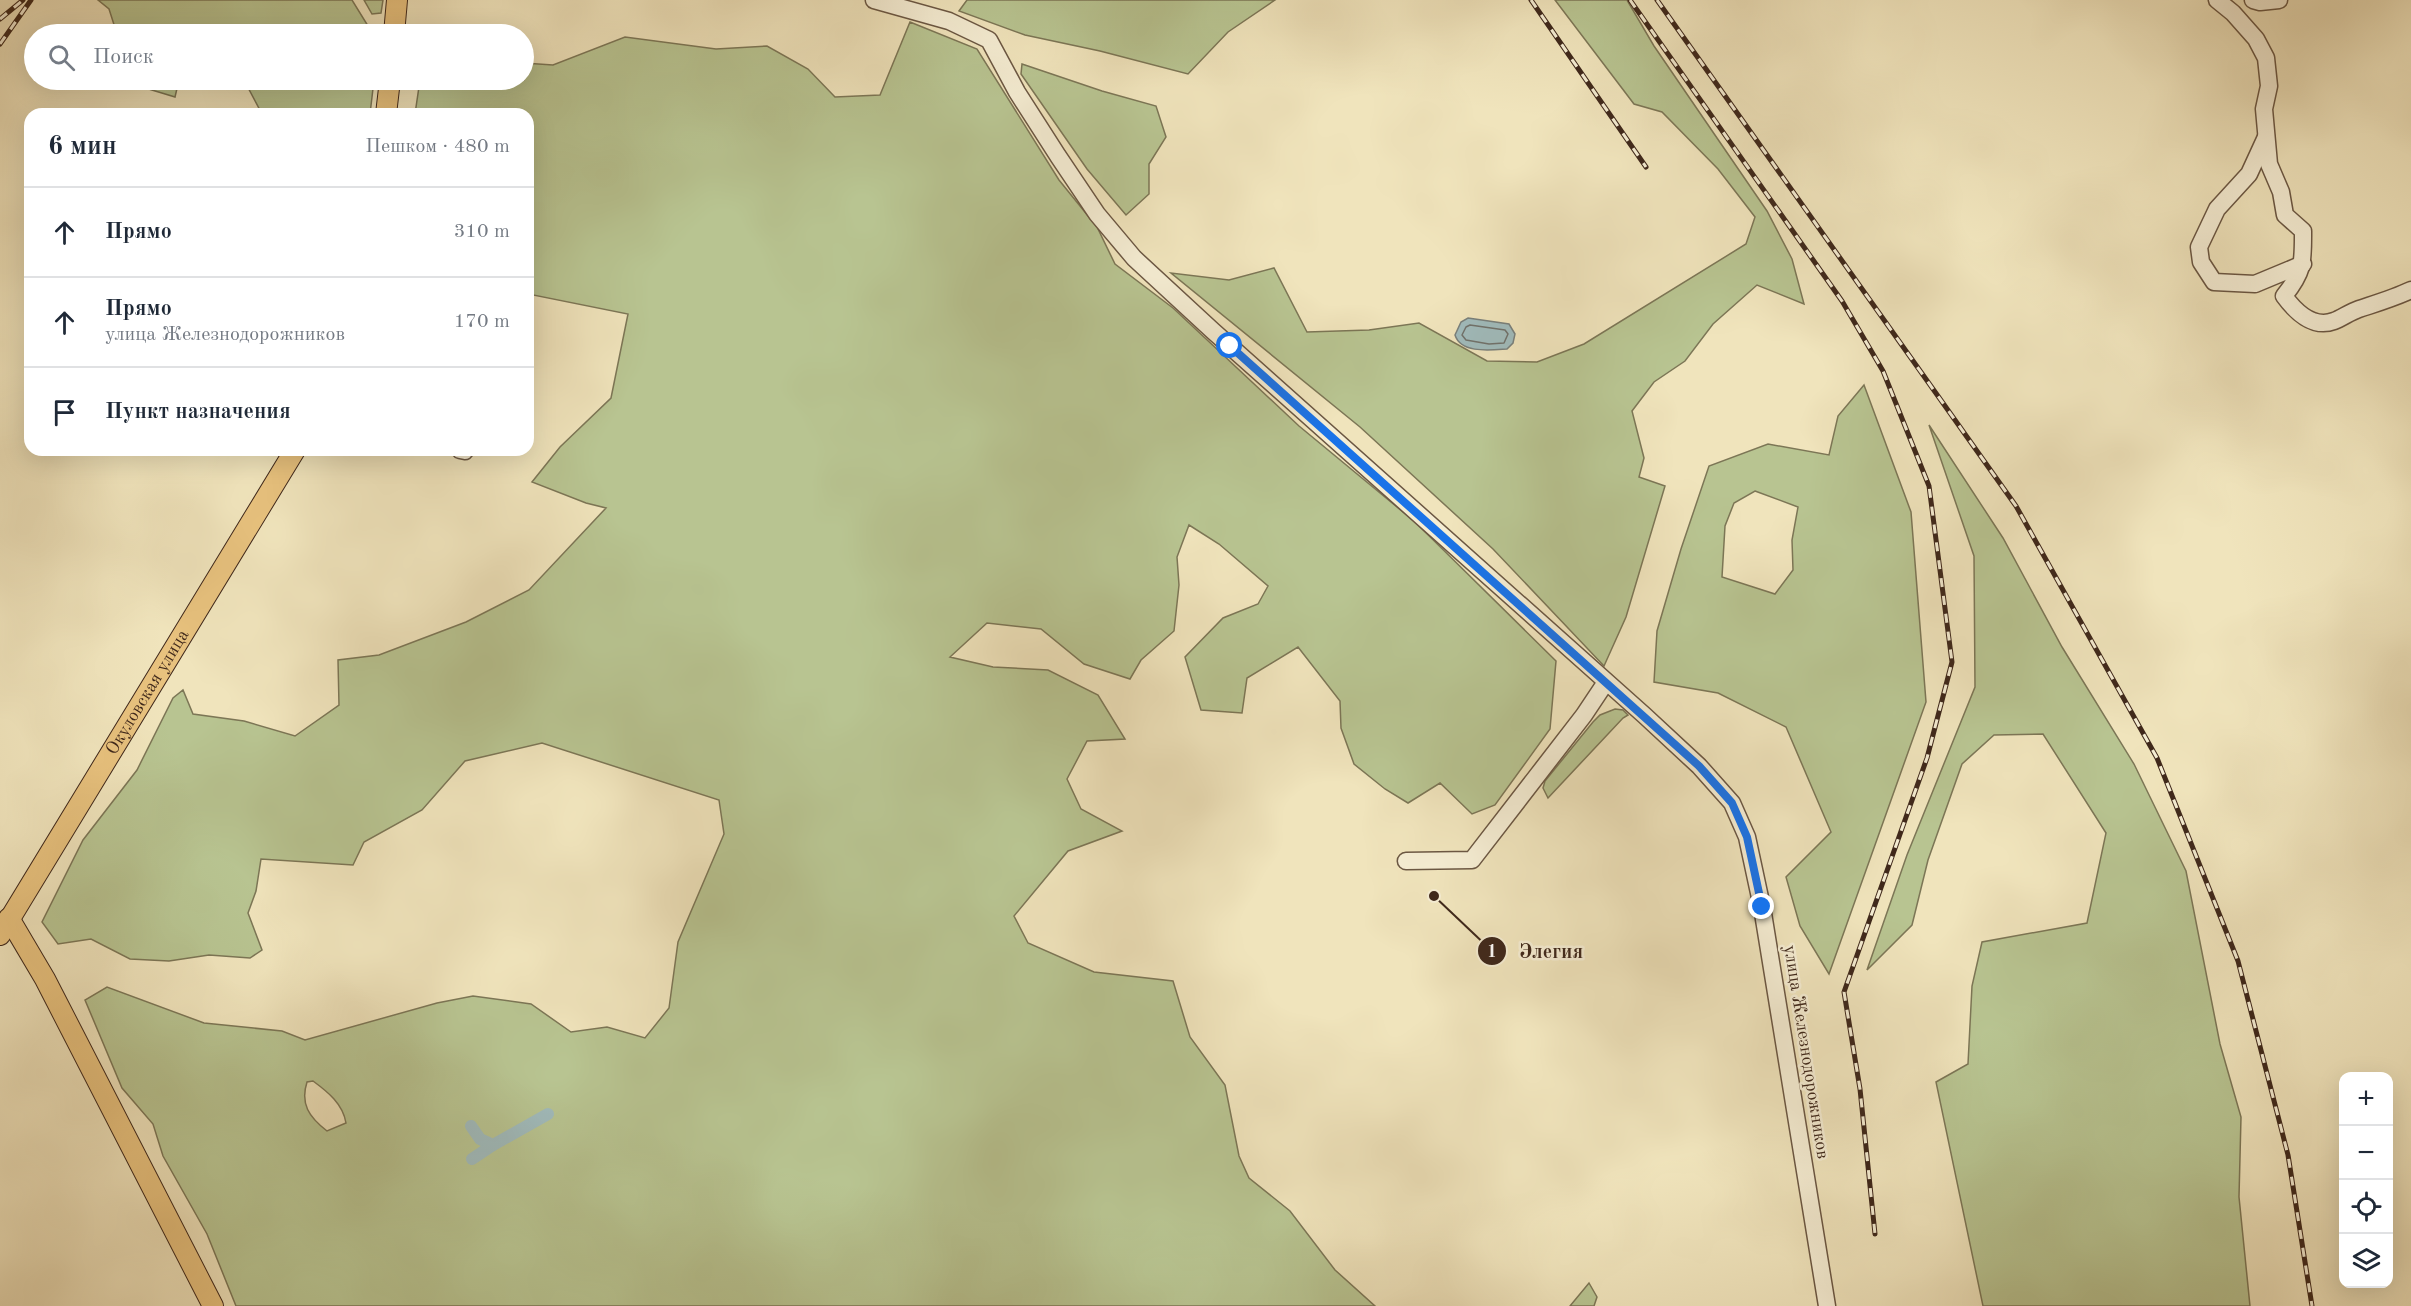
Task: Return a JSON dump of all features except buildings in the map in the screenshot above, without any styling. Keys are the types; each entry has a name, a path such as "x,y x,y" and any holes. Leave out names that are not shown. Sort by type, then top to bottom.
{"main road":[{"path":"395,24 397,0"},
{"path":"387,108 389,90"},
{"name":"Окуловская улица","path":"5,927 291,456"},
{"path":"5,927 45,979 213,1306"}],"street":[{"name":"улица Железнодорожников","path":"874,0 949,21 989,40 1017,92 1058,156 1097,214 1134,258 1606,681 1699,766 1732,803 1747,837 1762,907 1827,1306"},
{"path":"2217,0 2233,13 2256,39 2266,58 2269,86 2264,109 2269,164 2281,192 2285,215 2303,231 2303,264 2295,282 2284,296"},
{"path":"2253,0 2260,2 2279,0"},
{"path":"2268,134 2249,174 2217,209 2199,247 2201,262 2214,282 2255,284 2284,296 2296,312 2313,321 2331,322 2356,309 2386,301 2411,290"},
{"path":"2255,284 2303,264"},
{"path":"1406,861 1472,860 1584,715 1606,681"}],"green space":[{"path":"98,0 352,0 367,24 114,24 109,9"},
{"path":"364,0 383,0 381,13 372,14"},
{"path":"967,0 1275,0 1228,32 1188,74 1100,51 1025,35 959,11"},
{"path":"1555,0 1627,0 1654,46 1767,211 1792,259 1804,304 1757,285 1713,324 1685,361 1654,382 1632,411 1644,458 1639,477 1665,486 1626,617 1604,666 1493,549 1360,427 1171,273 1229,280 1274,268 1307,332 1369,330 1419,323 1487,361 1537,362 1584,344 1746,244 1755,217 1718,169 1662,112 1634,104"},
{"path":"910,22 977,49 1059,180 1097,227 1115,264 1173,308 1299,426 1414,521 1556,661 1550,729 1495,805 1472,814 1440,783 1408,803 1385,789 1354,764 1341,728 1340,701 1298,647 1247,678 1242,713 1201,710 1185,657 1223,618 1258,604 1268,586 1219,544 1189,525 1177,557 1179,585 1174,631 1141,660 1130,679 1084,664 1041,629 987,623 950,657 993,667 1048,670 1098,695 1125,739 1087,741 1067,779 1081,809 1122,831 1068,851 1014,916 1028,943 1094,972 1173,981 1190,1037 1225,1085 1239,1156 1249,1178 1290,1211 1335,1270 1375,1306 236,1306 207,1234 163,1156 153,1124 122,1088 85,1000 107,987 204,1023 282,1031 305,1040 437,1003 473,996 531,1004 571,1032 607,1027 645,1038 669,1008 678,942 724,834 719,800 542,743 465,761 422,810 364,842 353,865 261,859 256,891 248,913 262,950 250,958 209,955 169,961 130,959 91,939 58,944 42,922 83,840 137,770 173,698 183,690 193,714 244,721 295,736 339,705 338,660 379,655 466,622 529,590 606,508 586,503 532,482 560,447 611,398 628,314 534,295 534,108 416,108 419,90 534,90 534,64 553,65 625,37 716,49 767,46 808,69 835,97 880,95","holes":["313,1081 329,1094 342,1110 346,1123 327,1131 315,1121 308,1110 305,1097 307,1082"]},
{"path":"1022,64 1102,91 1156,106 1166,137 1149,164 1149,194 1126,215 1087,169 1021,74"},
{"path":"152,90 177,90 175,97"},
{"path":"249,90 373,90 371,108 259,108"},
{"path":"1864,385 1911,512 1926,702 1829,974 1800,926 1786,877 1831,832 1786,727 1718,693 1654,682 1657,631 1709,466 1768,444 1829,455 1838,416","holes":["1755,491 1798,507 1792,540 1793,570 1775,594 1722,577 1725,526 1734,503"]},
{"path":"1929,425 2003,538 2062,647 2134,764 2186,871 2220,1044 2241,1117 2239,1197 2250,1306 1983,1306 1936,1082 1968,1064 1972,986 1982,942 2087,923 2106,833 2043,734 1994,735 1962,764 1928,860 1912,925 1867,970 1907,855 1975,687 1974,556"},
{"path":"1615,709 1623,710 1628,715 1548,798 1543,788 1545,781 1593,722 1600,715"},
{"path":"1589,1283 1597,1297 1594,1306 1570,1306"}],"water":[{"path":"1468,318 1509,324 1515,334 1513,343 1507,349 1493,350 1470,348 1463,345 1455,335 1461,322"}],"waterway":[{"path":"471,1126 480,1139 493,1145 548,1114"},
{"path":"472,1159 493,1145"}],"railway":[{"path":"0,19 23,0"},
{"path":"0,44 31,0"},
{"path":"1531,0 1646,167"},
{"path":"1630,0 1842,301 1883,371 1929,486 1952,662 1927,758 1844,992 1860,1089 1875,1234"},
{"path":"1657,0 2016,506 2157,758 2238,961 2288,1155 2312,1306"}],"place":[{"name":"Элегия","path":"1434,896"}],"route":[{"path":"1230,346 1699,766 1732,803 1747,837 1762,907"}]}
